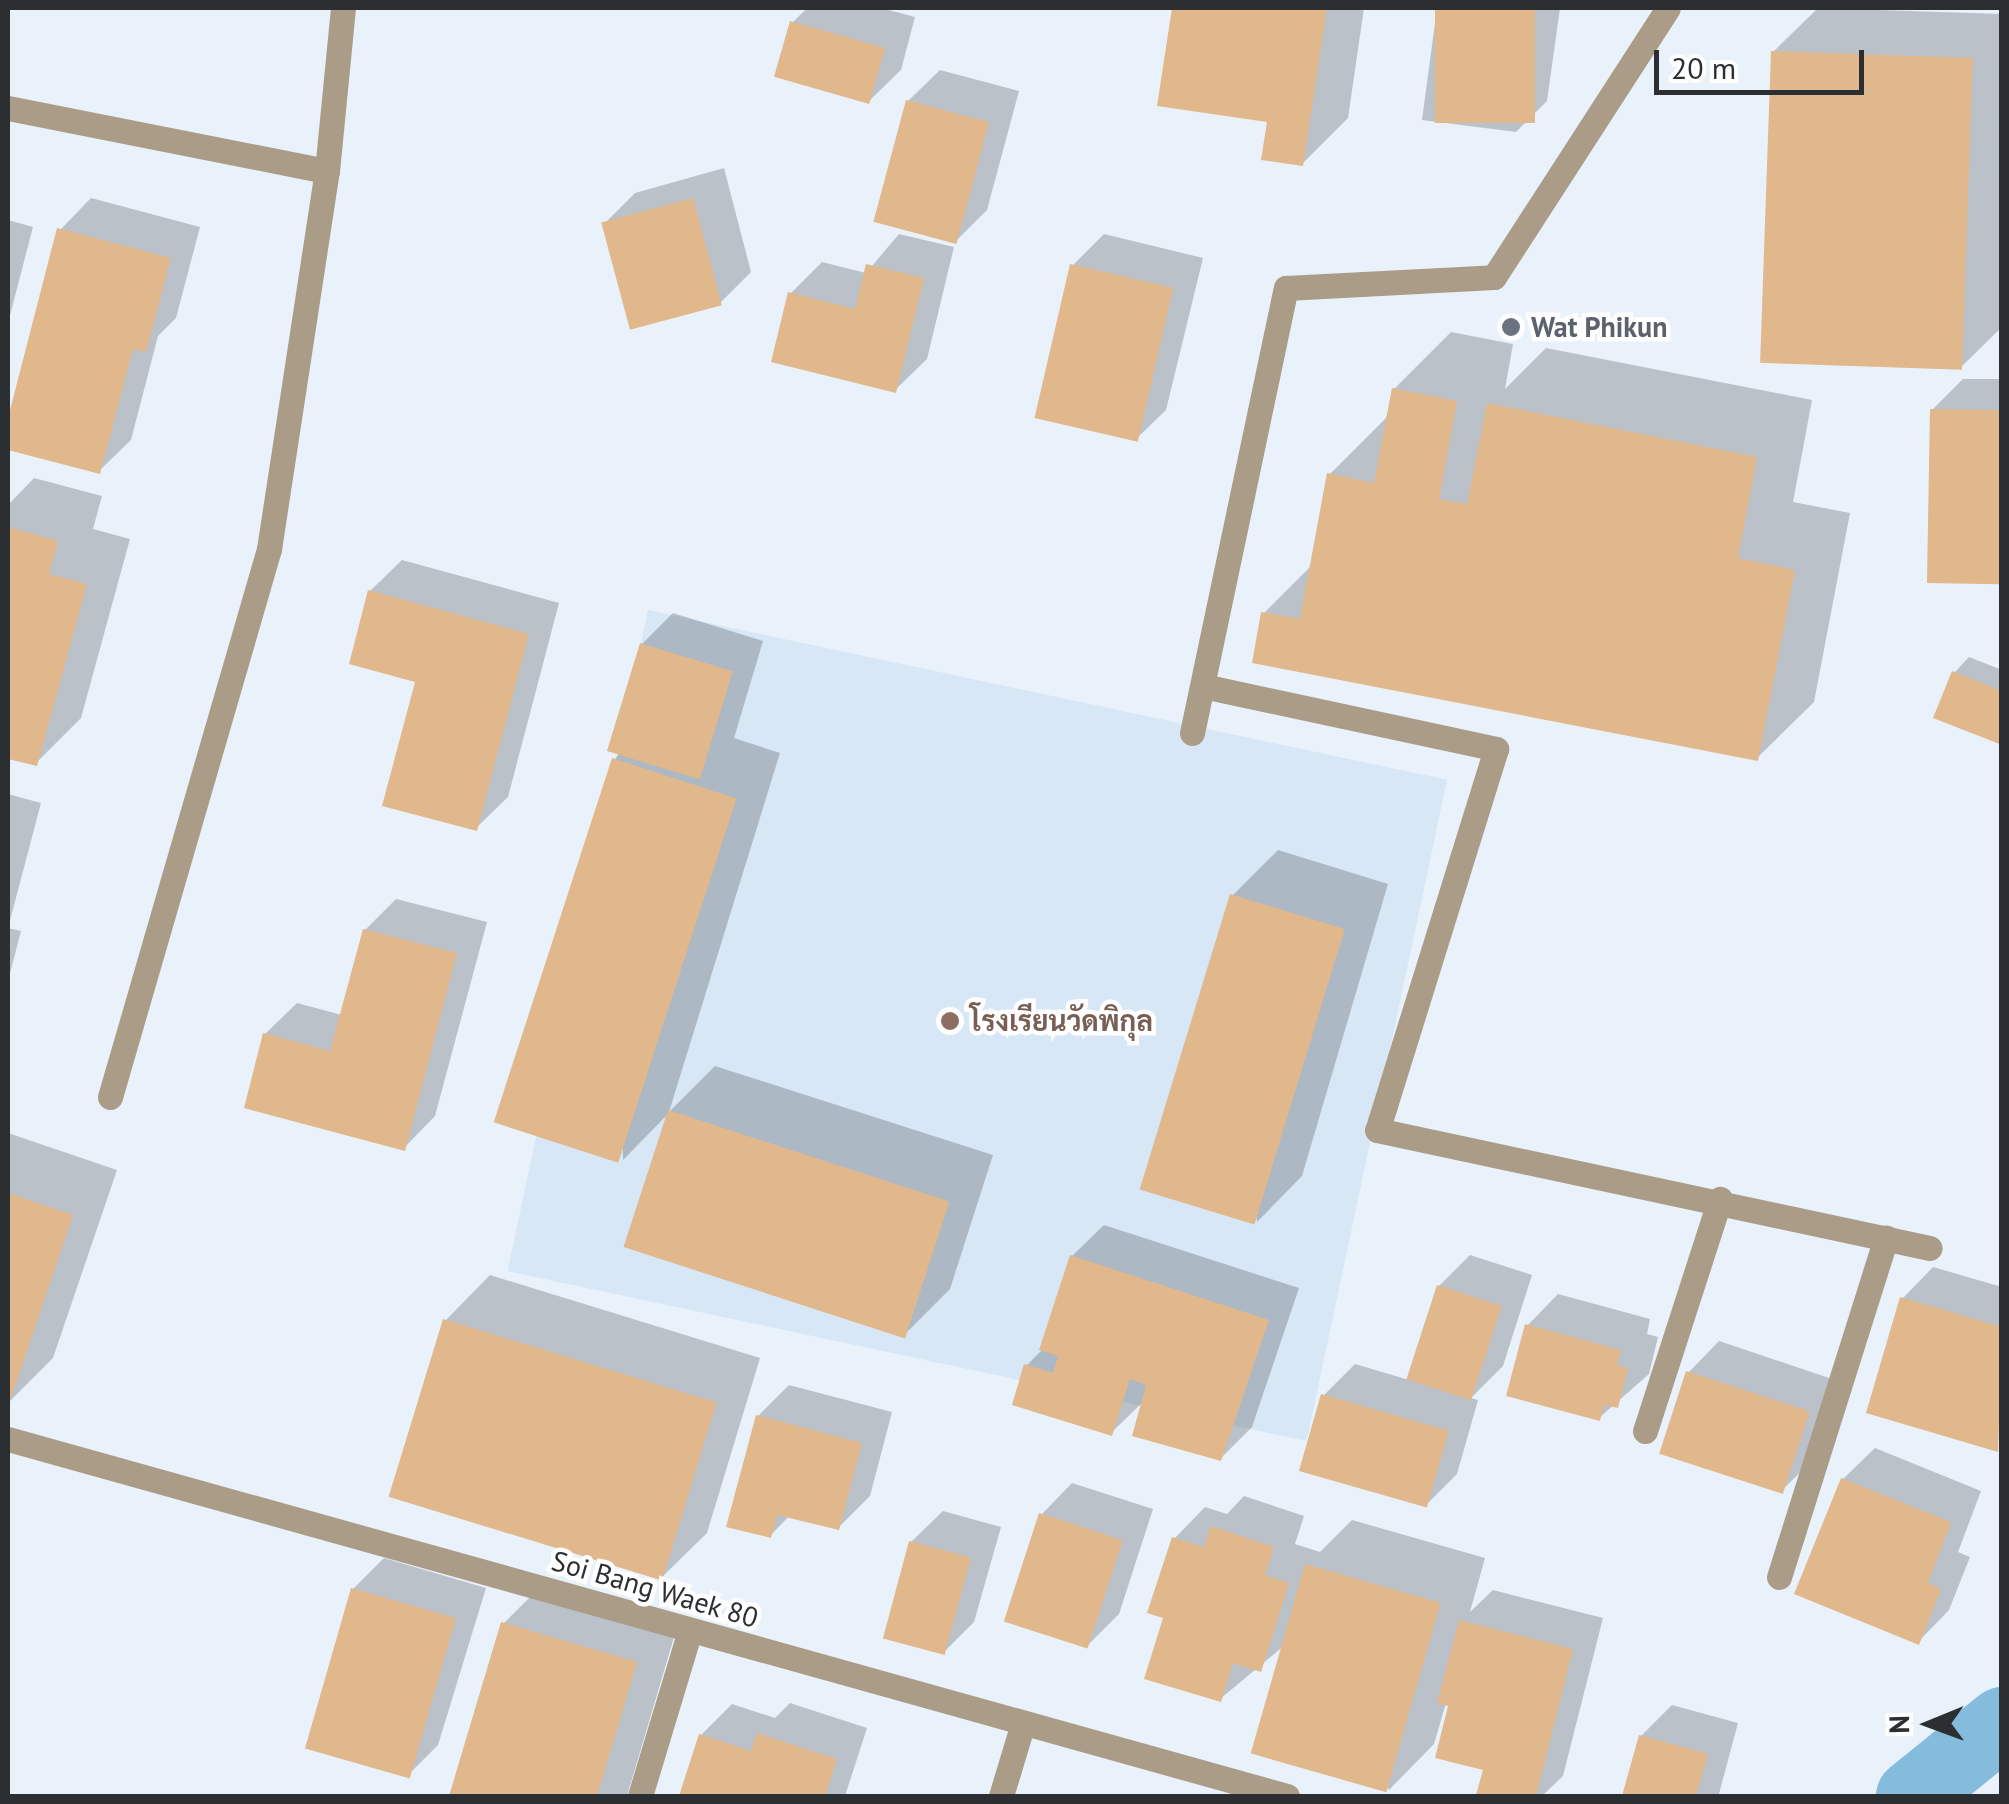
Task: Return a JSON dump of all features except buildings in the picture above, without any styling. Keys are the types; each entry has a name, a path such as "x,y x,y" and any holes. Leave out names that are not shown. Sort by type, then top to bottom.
{"street":[{"path":"110,1097 269,548 327,172 343,8"},
{"path":"1192,734 1286,288 1494,277 1668,8"},
{"path":"8,108 327,172"},
{"path":"1203,686 1496,749 1377,1130 1720,1199 1930,1248"},
{"path":"1645,1431 1720,1199"},
{"path":"1779,1576 1886,1237"},
{"name":"Soi Bang Waek 80","path":"8,1439 1287,1796"},
{"path":"640,1796 690,1630"},
{"path":"1001,1796 1022,1723"}],"shaded area":[{"name":"โรงเรียนวัดพิกุล","path":"648,610 1447,780 1307,1441 507,1271"}],"waterway":[{"path":"1912,1796 2002,1723"}],"place":[{"name":"Wat Phikun","path":"1511,327"},
{"name":"โรงเรียนวัดพิกุล","path":"950,1021"}]}
